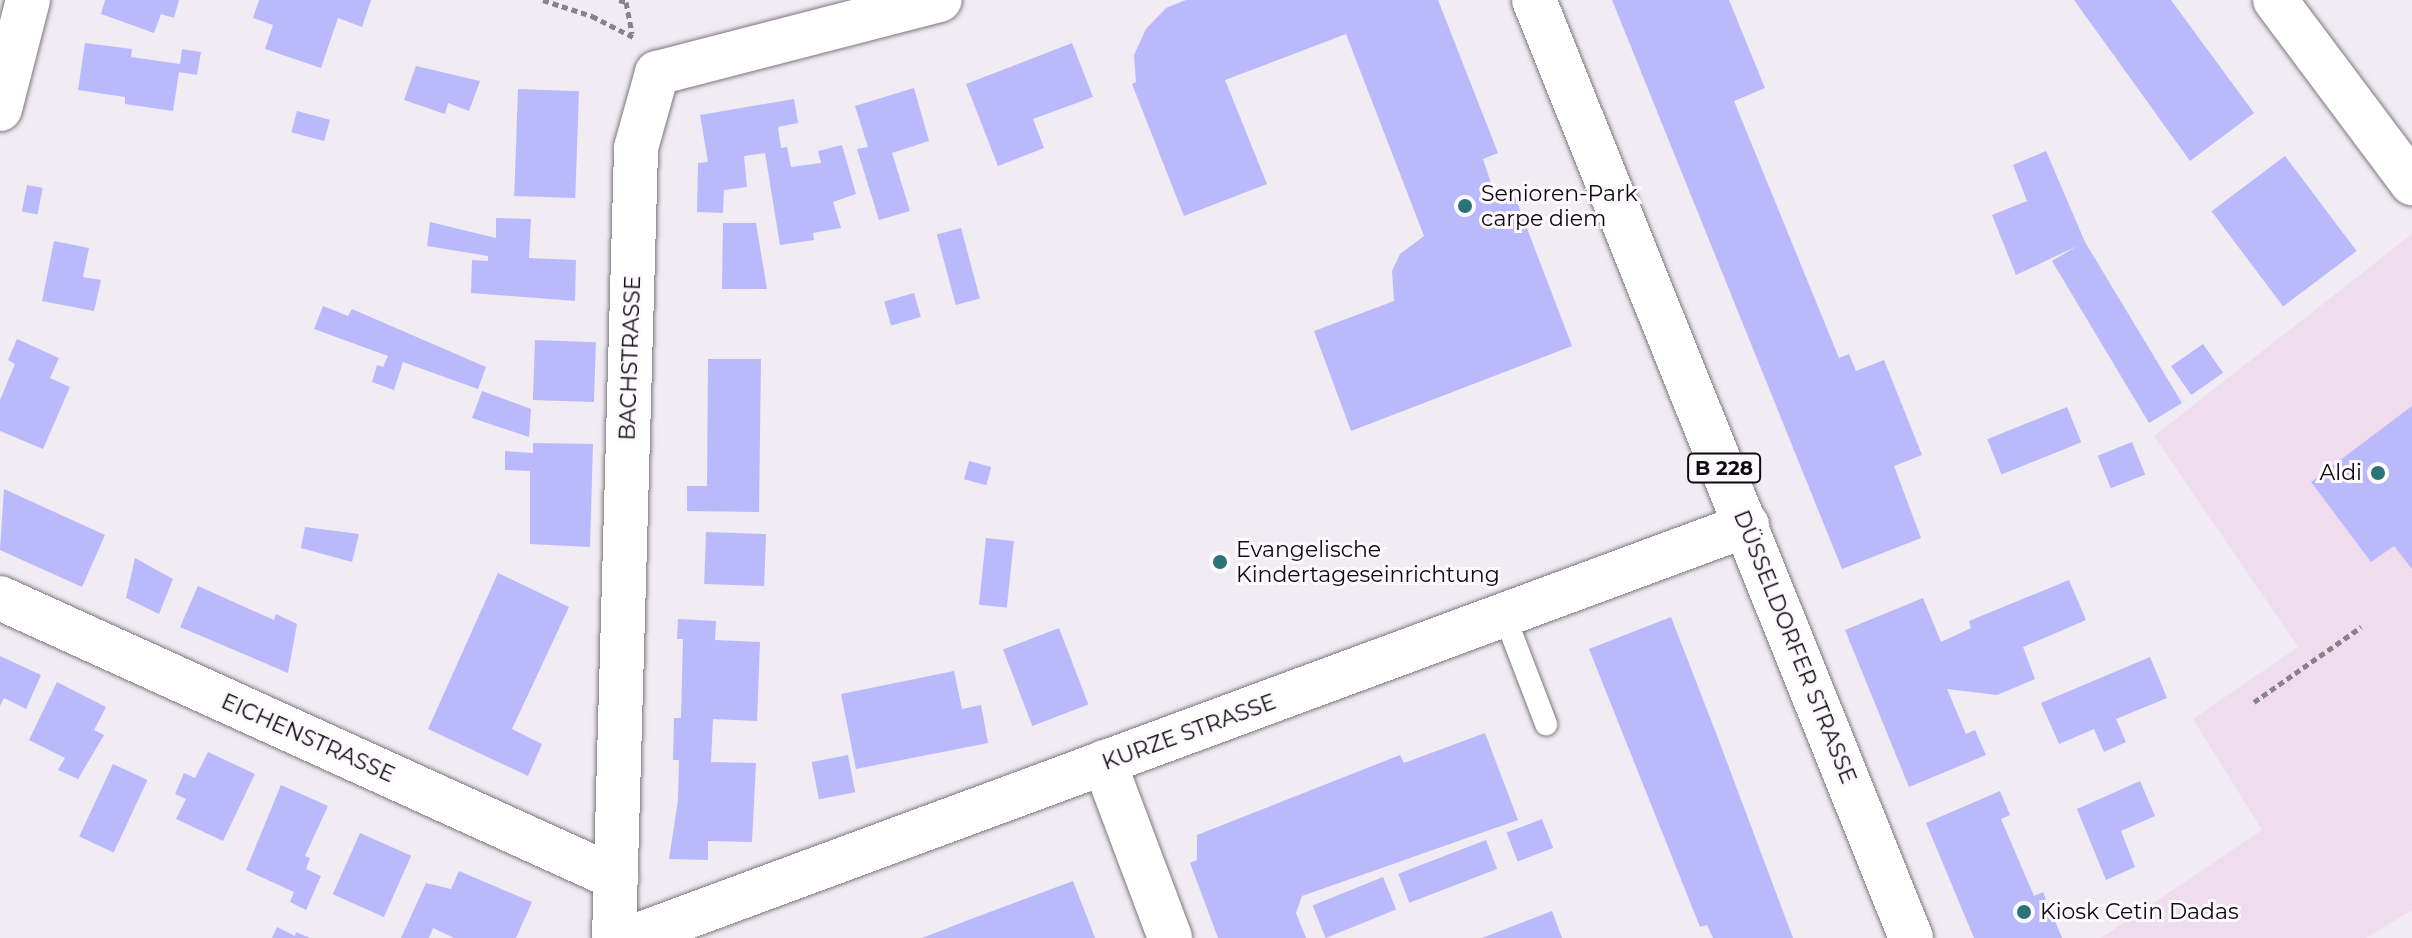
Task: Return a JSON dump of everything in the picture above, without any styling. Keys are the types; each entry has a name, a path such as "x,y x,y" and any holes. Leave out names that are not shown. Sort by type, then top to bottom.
{"street":[{"path":"0,109 28,0"},
{"path":"657,73 940,0"},
{"name":"DÜSSELDORFER STRASSE","path":"1534,0 1911,938"},
{"path":"2275,0 2412,183"},
{"name":"BACHSTRASSE","path":"614,938 636,148 657,73"},
{"name":"KURZE STRASSE","path":"630,938 1747,525"},
{"name":"EICHENSTRASSE","path":"0,598 616,878"},
{"path":"1104,762 1170,938"}],"lane":[{"path":"1505,617 1546,724"}],"path":[{"path":"543,0 632,33"},
{"path":"619,0 626,2 632,33 657,73"},
{"path":"2254,702 2361,627"}],"shaded area":[{"path":"2412,234 2412,910 2366,938 2101,938 2262,830 2193,719 2298,647 2154,436"}],"building":[{"path":"105,0 179,0 174,18 161,14 154,33 101,14"},
{"path":"259,0 371,0 362,27 338,18 321,68 265,49 273,25 253,18"},
{"name":"Senioren-Park carpe diem","path":"1186,0 1438,0 1498,153 1483,159 1495,195 1512,189 1572,346 1351,431 1314,331 1394,301 1392,271 1400,254 1424,236 1346,34 1225,80 1267,184 1184,216 1132,84 1136,82 1134,55 1146,29 1166,8"},
{"path":"1612,0 1729,0 1765,88 1734,101 1839,358 1849,354 1856,371 1884,360 1922,455 1894,466 1921,538 1842,569"},
{"path":"2074,0 2171,0 2254,113 2190,161"},
{"path":"85,43 132,49 131,57 180,64 182,49 201,52 197,75 179,72 173,111 125,104 125,97 78,90"},
{"path":"1072,43 1093,97 1033,119 1044,148 998,166 966,84"},
{"path":"416,66 480,81 469,111 448,103 445,114 404,100"},
{"path":"914,88 929,141 892,153 910,211 879,220 857,149 868,147 855,106"},
{"path":"518,89 579,91 575,198 514,196"},
{"path":"794,99 798,123 778,127 781,148 787,147 791,167 821,163 818,151 842,145 856,194 833,202 841,228 813,233 814,240 780,245 765,153 744,156 747,187 724,190 723,213 697,212 698,163 708,162 700,115"},
{"path":"297,111 330,120 324,141 291,132"},
{"path":"2046,151 2085,242 2182,403 2149,423 2052,261 2077,246 2016,275 1992,215 2027,201 2013,165"},
{"path":"2285,156 2357,251 2283,306 2212,211"},
{"path":"27,185 43,188 38,215 22,212"},
{"path":"496,218 531,219 529,258 576,260 575,301 471,293 472,260 488,261 488,256 427,246 430,222 496,238"},
{"path":"723,223 756,223 767,289 722,289"},
{"path":"961,228 980,299 956,305 937,234"},
{"path":"54,241 89,248 83,277 101,280 94,311 42,301"},
{"path":"914,293 921,317 891,326 884,302"},
{"path":"323,306 348,316 352,309 486,367 478,389 403,362 394,390 372,382 377,365 383,367 388,356 314,329"},
{"path":"17,339 59,358 50,378 70,387 43,449 0,431 0,400 15,364 8,360"},
{"path":"535,340 596,342 594,402 533,400"},
{"path":"2203,344 2223,373 2191,395 2171,366"},
{"path":"708,359 761,359 759,512 687,511 687,486 707,486"},
{"path":"482,391 531,409 529,437 472,418"},
{"path":"2412,406 2412,569 2394,546 2371,562 2311,482"},
{"path":"2067,407 2081,442 2001,474 1987,439"},
{"path":"2132,442 2145,474 2111,488 2098,456"},
{"path":"533,443 593,444 590,547 530,544 530,471 505,470 505,451 533,453"},
{"path":"969,461 991,467 986,485 964,479"},
{"path":"4,489 105,535 82,587 0,550"},
{"path":"305,527 359,534 352,562 301,548"},
{"path":"706,532 766,534 764,586 704,584"},
{"path":"986,538 1014,541 1007,608 979,605"},
{"path":"135,558 173,579 159,614 126,598"},
{"path":"498,573 569,607 512,729 542,744 528,776 428,729"},
{"path":"2069,580 2086,620 2023,647 2035,679 1997,695 1947,689 1966,734 1975,730 1986,755 1909,787 1845,630 1923,598 1941,642 1971,628 1969,621"},
{"path":"198,586 274,620 276,614 297,624 288,673 180,627"},
{"path":"1671,617 1793,938 1713,938 1707,925 1700,927 1589,649"},
{"path":"678,619 716,621 715,640 760,642 757,721 713,719 711,762 756,763 752,842 708,841 708,860 669,859 678,800 679,760 673,760 674,718 681,718 683,639 677,639"},
{"path":"1059,628 1088,705 1032,726 1003,650"},
{"path":"0,656 41,675 26,709 4,698 0,706"},
{"path":"2150,657 2167,698 2116,719 2126,742 2104,752 2094,729 2059,744 2041,703"},
{"path":"954,671 962,709 981,705 988,743 856,769 841,694"},
{"path":"57,682 106,707 94,730 104,735 78,779 58,770 65,758 29,740"},
{"path":"1485,733 1518,820 1302,896 1296,913 1306,938 1218,938 1190,863 1197,860 1197,835 1400,755 1404,763"},
{"path":"208,752 255,774 223,841 176,819 186,799 175,794 184,773 195,778"},
{"path":"848,755 855,792 819,799 812,762"},
{"path":"113,764 147,780 114,853 79,837"},
{"path":"2140,781 2155,816 2121,831 2135,867 2106,880 2077,809"},
{"path":"281,785 328,806 305,856 310,858 306,869 321,876 306,910 290,902 294,892 246,870"},
{"path":"2000,791 2010,815 2001,819 2034,896 2043,892 2062,938 1974,938 1926,823"},
{"path":"1542,819 1553,848 1518,862 1507,833"},
{"path":"360,833 411,856 384,917 333,894"},
{"path":"1486,840 1497,869 1409,903 1398,874"},
{"path":"459,871 532,902 516,938 454,938 433,928 429,938 401,938 426,883 451,889"},
{"path":"1383,877 1396,909 1326,938 1313,905"},
{"path":"1073,881 1095,938 922,938 971,919"},
{"path":"1552,911 1562,938 1482,938"},
{"path":"277,927 295,936 296,932 310,938 272,938"}],"place":[{"name":"Senioren-Park carpe diem","path":"1465,206"},
{"name":"Aldi","path":"2378,473"},
{"name":"Evangelische Kindertageseinrichtung","path":"1220,562"},
{"name":"Kiosk Cetin Dadas","path":"2024,912"}]}
